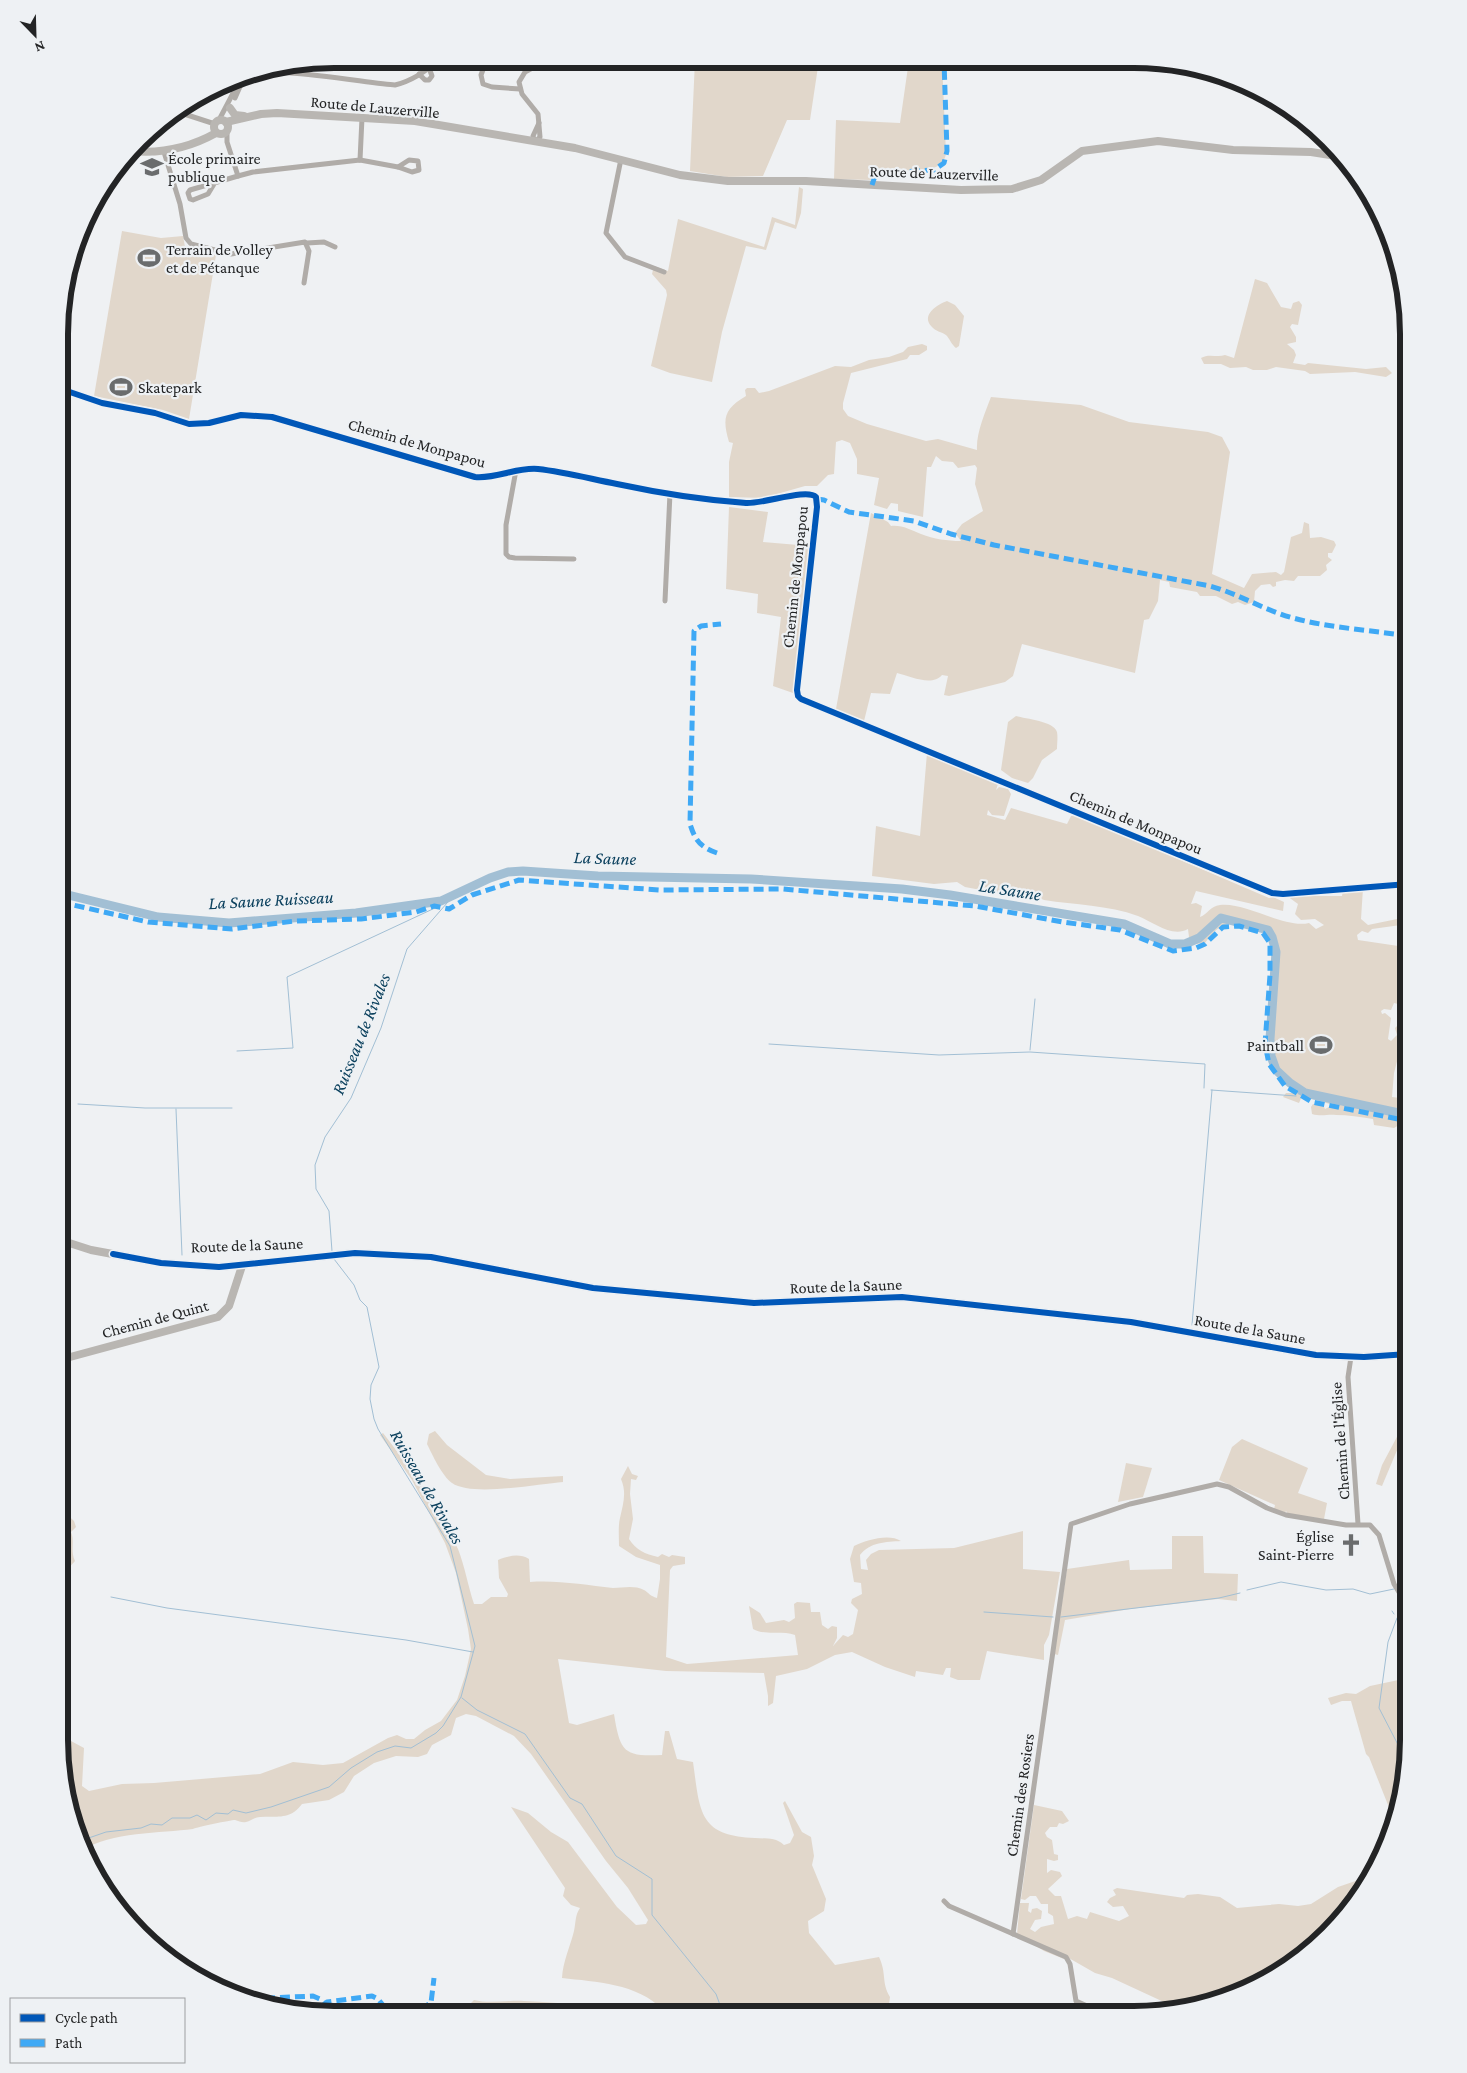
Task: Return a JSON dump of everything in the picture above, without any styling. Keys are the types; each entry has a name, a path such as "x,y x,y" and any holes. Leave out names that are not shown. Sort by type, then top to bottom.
{"street":[{"path":"284,73 395,85 428,68 432,76 429,80 425,80 419,74"},
{"path":"484,68 481,75 483,84 492,87 520,88"},
{"path":"533,68 523,74 520,79 520,88 525,98 537,111 539,122 536,139"},
{"path":"222,127 241,85"},
{"path":"238,86 222,127 238,176"},
{"path":"230,108 237,116 253,116"},
{"name":"Route de Lauzerville","path":"140,152 164,152 186,146 222,127 253,116 277,113 414,121 536,139 680,175 718,181 806,181 979,191 1020,188 1041,180 1082,151 1146,141 1176,141 1238,150 1329,154"},
{"path":"184,114 222,127"},
{"path":"360,160 362,118"},
{"path":"164,152 180,204 186,238 191,244 230,254 298,242 324,242 335,247"},
{"path":"621,159 606,233 625,257 664,272"},
{"path":"214,184 206,195 193,200 189,196 190,190 253,172 360,160 398,167"},
{"path":"304,283 309,253 307,243"},
{"name":"Chemin de Monpapou","path":"68,391 102,403 155,413 189,424 209,423 241,415 272,417 474,477 489,478 516,470 536,469 670,493 751,503 770,502 801,493 811,493 816,497 817,507 797,690 798,696 801,699 1272,893 1283,894 1400,885"},
{"path":"516,470 506,525 506,554 509,557 515,558 574,559"},
{"path":"665,601 670,493"},
{"name":"Route de la Saune","path":"68,1242 113,1254 182,1265 238,1265 355,1254 406,1254 463,1263 578,1286 754,1303 877,1296 922,1298 1130,1322 1285,1351 1351,1357 1400,1354"},
{"name":"Chemin de Quint","path":"68,1358 213,1319 222,1314 229,1306 237,1281 238,1265"},
{"name":"Chemin de l'Église","path":"1351,1357 1348,1377 1358,1524"},
{"name":"Chemin des Rosiers","path":"1013,1934 1072,1524 1130,1504 1217,1484 1228,1487 1267,1508 1286,1515 1346,1525 1358,1524"},
{"path":"1358,1524 1370,1525 1377,1531 1394,1584 1400,1594"},
{"path":"944,1901 949,1906 1066,1958 1070,1964 1076,2001 1087,2006"}],"shaded area":[{"path":"695,68 818,68 810,120 787,120 763,176 727,177 690,171"},
{"path":"908,68 942,68 946,154 941,163 933,168 923,170 888,171 878,174 871,180 834,179 836,120 900,123"},
{"path":"799,187 803,189 801,213 796,229 775,222 766,250 746,246 722,332 712,382 670,373 651,366 667,295 666,290 652,274 654,266 668,271 678,219 764,247 772,217 795,225"},
{"path":"122,231 161,238 183,236 185,247 216,255 189,419 163,410 94,396"},
{"path":"1255,279 1267,283 1281,307 1291,309 1293,303 1299,301 1302,305 1298,325 1292,324 1290,327 1296,337 1296,342 1287,344 1294,350 1296,355 1293,363 1366,369 1386,367 1392,373 1386,377 1355,372 1310,374 1305,371 1276,367 1267,370 1253,370 1246,367 1230,368 1221,364 1204,364 1201,358 1207,356 1225,355 1234,358"},
{"path":"947,301 955,305 964,316 959,346 956,348 946,335 933,328 928,318 932,311"},
{"path":"922,344 927,346 927,350 919,355 910,355 907,359 851,373 843,403 843,409 848,416 867,424 926,441 938,439 977,450 979,430 991,397 1081,405 1129,422 1208,432 1222,437 1230,452 1212,574 1244,588 1252,574 1276,572 1281,575 1284,572 1291,537 1302,533 1304,522 1309,524 1310,538 1321,537 1334,541 1336,545 1332,553 1328,553 1328,557 1332,560 1326,565 1327,570 1320,576 1298,576 1294,581 1276,582 1276,586 1273,587 1270,584 1261,585 1255,591 1254,602 1245,605 1238,602 1232,604 1216,596 1200,596 1197,592 1170,587 1169,582 1160,580 1158,601 1149,619 1144,620 1135,673 1022,644 1013,676 1005,682 949,696 944,695 948,676 942,675 933,680 927,680 897,673 890,694 871,693 864,721 836,709 871,513 888,522 891,526 903,527 926,536 961,541 955,533 962,524 983,511 975,484 977,468 975,465 958,468 953,462 942,461 936,456 931,467 927,467 923,517 898,511 898,504 891,503 887,509 874,505 879,478 857,474 857,459 850,443 842,440 836,442 834,474 828,475 817,486 805,486 763,498 729,497 729,462 733,443 729,442 727,434 727,415 733,405 746,396 745,390 747,388 755,388 759,393 769,391 835,366 851,367 869,360 889,357 903,352 908,347"},
{"path":"729,507 768,512 763,542 810,546 793,693 773,686 781,617 757,613 758,594 726,589"},
{"path":"1016,716 1051,725 1057,732 1057,749 1042,760 1033,778 1028,783 1012,778 1001,770 1008,722"},
{"path":"927,753 998,784 996,790 999,787 1008,789 1011,794 1004,816 992,815 988,810 987,815 1005,820 1011,808 1067,824 1071,816 1076,815 1269,898 1273,897 1284,902 1283,911 1196,891 1191,904 1196,903 1202,906 1200,917 1211,908 1220,905 1230,905 1289,922 1309,923 1316,929 1324,925 1315,919 1301,920 1295,914 1298,904 1287,896 1342,896 1343,890 1363,888 1361,919 1368,925 1400,918 1400,925 1372,929 1368,933 1362,931 1357,935 1358,940 1400,946 1400,1012 1397,1011 1398,1004 1394,1003 1391,1010 1384,1009 1381,1011 1382,1014 1385,1013 1391,1018 1388,1039 1391,1041 1397,1035 1395,1028 1400,1023 1400,1050 1394,1073 1392,1097 1400,1098 1400,1125 1394,1128 1374,1125 1373,1119 1345,1115 1316,1115 1312,1114 1311,1107 1313,1104 1323,1105 1325,1109 1333,1105 1302,1096 1299,1103 1283,1097 1286,1093 1296,1093 1279,1075 1268,1052 1273,949 1269,935 1261,930 1227,924 1218,928 1205,943 1196,944 1189,937 1188,929 1176,932 1127,912 1044,900 1037,897 1018,897 965,887 957,882 934,884 872,876 876,826 920,836"},
{"path":"435,1431 447,1445 486,1475 510,1479 563,1476 563,1482 489,1489 461,1487 448,1480 427,1444 429,1434"},
{"path":"383,1433 404,1460 442,1518 458,1549 474,1604 482,1604 491,1597 507,1597 508,1594 499,1578 498,1560 514,1556 529,1559 530,1582 561,1582 613,1588 636,1588 644,1590 657,1598 660,1565 636,1557 619,1546 619,1524 624,1494 621,1479 628,1466 632,1474 638,1476 636,1480 631,1479 630,1494 633,1519 629,1539 641,1551 658,1557 662,1554 669,1557 672,1555 685,1557 685,1564 673,1566 670,1570 666,1657 687,1664 798,1655 795,1635 763,1632 753,1629 749,1606 760,1613 766,1623 784,1620 789,1622 795,1618 794,1604 797,1602 810,1603 811,1612 820,1612 822,1625 828,1629 832,1626 837,1627 837,1638 833,1646 843,1635 848,1637 853,1634 858,1610 851,1603 852,1599 862,1594 861,1583 854,1582 850,1559 854,1546 871,1540 884,1537 901,1541 869,1547 860,1555 861,1569 868,1570 866,1560 871,1554 879,1550 954,1548 1023,1531 1023,1569 1060,1572 1049,1635 1044,1645 1044,1660 987,1651 980,1680 958,1680 950,1677 951,1668 946,1668 943,1675 916,1671 915,1677 885,1667 852,1652 835,1655 807,1669 776,1676 773,1703 768,1706 764,1673 666,1671 558,1659 569,1723 577,1725 614,1714 622,1744 626,1750 639,1755 662,1755 665,1731 669,1731 677,1759 693,1762 701,1807 705,1818 712,1826 722,1832 736,1836 770,1839 784,1845 790,1843 794,1835 783,1803 785,1801 802,1832 811,1837 814,1856 812,1865 826,1899 824,1911 808,1921 809,1933 835,1965 879,1957 887,1992 890,1997 889,2006 659,2006 641,1994 616,1985 562,1978 576,1916 580,1908 571,1905 563,1896 565,1888 511,1807 528,1813 551,1832 568,1842 617,1907 636,1925 646,1924 648,1920 628,1888 606,1861 531,1754 514,1736 476,1716 466,1714 456,1718 451,1735 432,1745 427,1754 418,1757 396,1756 374,1763 354,1776 344,1792 329,1800 302,1804 293,1813 288,1815 258,1817 245,1822 232,1820 193,1829 121,1836 90,1847 82,1825 73,1791 68,1757 68,1742 71,1741 84,1748 82,1786 89,1791 122,1784 260,1774 293,1762 323,1765 343,1763 397,1735 406,1739 414,1739 441,1721 457,1700 471,1649 456,1573 445,1543 412,1480 380,1435"},
{"path":"1399,1433 1400,1443 1382,1486 1376,1484 1382,1465"},
{"path":"1242,1439 1308,1468 1298,1493 1327,1503 1324,1519 1288,1514 1286,1511 1285,1513 1274,1509 1275,1505 1219,1480 1232,1447"},
{"path":"1126,1463 1152,1468 1143,1497 1118,1502"},
{"path":"68,1515 74,1521 76,1527 71,1532 75,1561 68,1569"},
{"path":"1172,1536 1203,1536 1204,1573 1238,1574 1237,1601 1218,1599 1130,1609 1065,1620 1058,1655 1054,1654 1067,1569 1129,1560 1130,1570 1172,1569"},
{"path":"1400,1680 1399,1757 1390,1809 1369,1757 1366,1754 1351,1701 1342,1701 1331,1705 1328,1698 1346,1693 1356,1694 1370,1686"},
{"path":"1034,1805 1062,1811 1069,1821 1063,1824 1059,1823 1057,1827 1050,1827 1045,1833 1052,1840 1054,1854 1058,1855 1058,1860 1047,1859 1047,1873 1051,1870 1060,1872 1062,1876 1048,1889 1055,1896 1061,1896 1068,1919 1077,1916 1087,1919 1090,1912 1119,1921 1129,1916 1123,1906 1113,1907 1107,1902 1116,1895 1113,1890 1117,1888 1184,1898 1187,1895 1198,1894 1220,1897 1237,1908 1279,1904 1298,1906 1311,1904 1338,1887 1359,1880 1333,1915 1309,1939 1281,1961 1251,1978 1219,1991 1167,2003 1112,1978 1095,1973 1067,1957 1064,1959 1044,1951 1017,1934 1020,1903 1029,1903 1028,1911 1031,1913 1032,1909 1037,1908 1042,1911 1041,1919 1035,1920 1030,1929 1035,1932 1041,1927 1054,1924 1053,1916 1048,1913 1048,1904 1041,1904 1036,1896 1030,1896 1025,1900 1021,1899"},
{"path":"474,2000 486,2002 518,2001 591,2006 437,2006 438,2004 471,2003"}],"waterway":[{"name":"La Saune","path":"68,895 158,917 229,923 356,913 441,901 490,878 508,872 523,871 598,876 751,879 902,889 950,895 1124,924 1170,944 1185,944 1199,938 1221,918 1268,930 1272,937 1276,952 1270,1039 1271,1056 1276,1070 1305,1093 1400,1113"},
{"name":"Ruisseau de Rivales","path":"332,1251 329,1211 316,1189 315,1165 325,1137 351,1098 381,1028 407,949 454,895"},
{"path":"237,1051 293,1048 287,977 435,908"},
{"path":"1030,1050 1035,999"},
{"path":"769,1044 939,1055 1030,1052 1205,1064 1204,1088"},
{"path":"1211,1090 1296,1096"},
{"path":"1192,1325 1212,1090"},
{"name":"La Saune","path":"1299,1094 1303,1092"},
{"path":"78,1104 145,1108 232,1108"},
{"path":"176,1109 182,1255"},
{"name":"Ruisseau de Rivales","path":"87,1839 106,1832 141,1828 151,1824 162,1825 172,1818 190,1818 197,1815 206,1820 216,1813 228,1814 233,1810 246,1813 271,1807 329,1787 351,1768 377,1752 395,1746 411,1748 436,1733 443,1726 461,1697 475,1646 450,1546 378,1429 370,1399 371,1385 379,1367 367,1307 360,1300 354,1285 334,1259"},
{"path":"1247,1590 1281,1582 1326,1590 1353,1589 1370,1594 1394,1589"},
{"path":"1061,1617 1219,1598 1240,1593"},
{"path":"111,1597 167,1608 406,1640 473,1652"},
{"path":"984,1612 1053,1617"},
{"path":"1397,1618 1388,1642 1379,1708 1400,1748"},
{"path":"462,1698 477,1710 525,1734 570,1798 582,1804 616,1856 652,1879 652,1915 716,1994 720,2006"}],"marked path":[{"path":"872,185 875,176 882,173 934,170 944,163 947,151 944,68"},
{"path":"817,499 824,500 849,512 914,521 951,534 994,545 1210,586 1293,618 1336,627 1400,635"},
{"path":"717,853 699,842 690,824 694,631 701,626 721,624"},
{"path":"68,904 148,922 232,929 295,921 361,919 416,912 434,906 449,909 472,895 519,880 660,890 783,889 975,906 1120,930 1173,951 1196,948 1205,944 1223,927 1239,926 1263,933 1270,943 1270,975 1265,1044 1269,1064 1285,1086 1312,1102 1400,1119"},
{"path":"425,2006 431,2003 434,1978"},
{"path":"273,1998 313,1996 325,2004 327,2002 372,1996 378,1999 384,2006"}],"cycle path":[{"path":"68,391 102,403 155,413 189,424 209,423 241,415 272,417 475,477 538,469 665,493 746,503 795,495 811,495 816,497 817,507 797,690 798,696 801,699 1272,893 1283,894 1400,885"},
{"path":"113,1254 161,1263 219,1267 355,1253 431,1257 593,1288 754,1303 902,1297 1131,1322 1316,1355 1364,1357 1400,1355"}],"place":[{"name":"École primaire publique","path":"152,167"},
{"name":"Terrain de Volley et de Pétanque","path":"149,258"},
{"name":"Skatepark","path":"121,387"},
{"name":"Paintball","path":"1321,1045"},
{"name":"Église Saint-Pierre","path":"1351,1545"}],"water label":[{"name":"La Saune Ruisseau","path":"271,900"}]}
